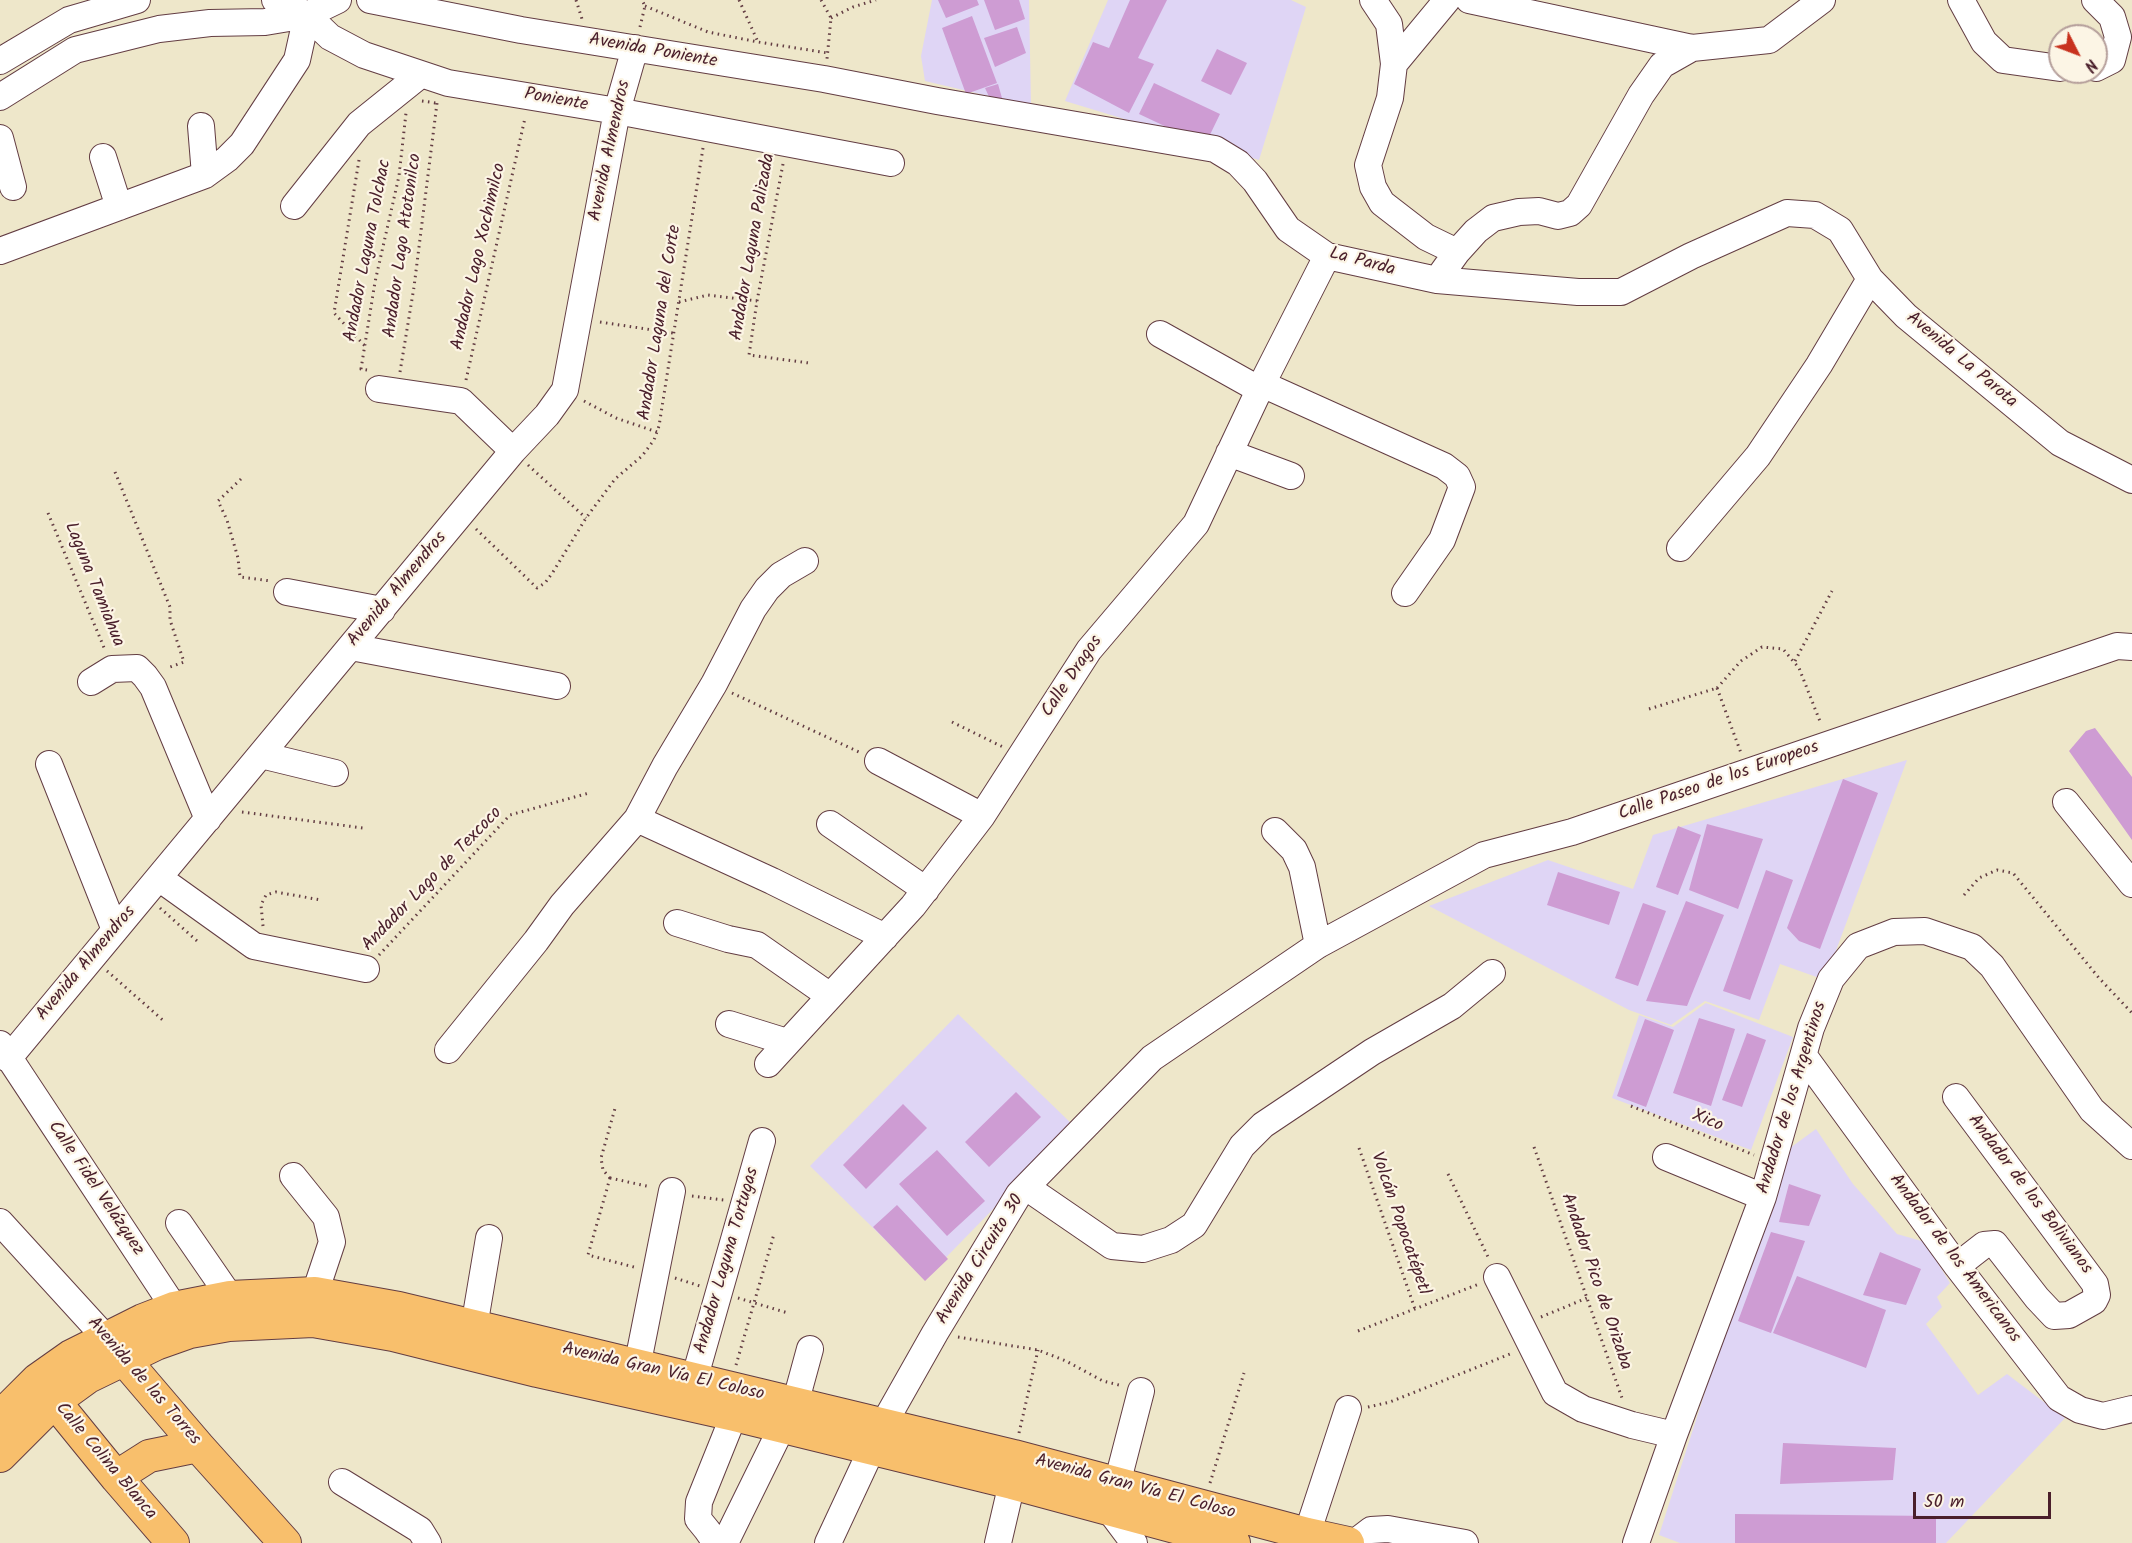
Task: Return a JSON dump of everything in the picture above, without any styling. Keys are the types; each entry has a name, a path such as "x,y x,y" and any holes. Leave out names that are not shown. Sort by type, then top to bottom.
{"main road":[{"name":"Avenida Gran Vía El Coloso","path":"0,1417 46,1391 88,1377 114,1348 156,1344 182,1320 230,1297 315,1293 399,1308 694,1380 731,1402"},
{"name":"Avenida Gran Vía El Coloso","path":"182,1320 229,1325 313,1321 393,1335 537,1371 731,1402 1013,1470 1113,1497 1234,1543"},
{"name":"Avenida de las Torres","path":"114,1348 285,1543"},
{"name":"Avenida Gran Vía El Coloso","path":"0,1456 46,1391"},
{"name":"Calle Colina Blanca","path":"46,1391 173,1543"},
{"path":"116,1477 149,1456 198,1446"},
{"name":"Avenida Gran Vía El Coloso","path":"1113,1497 1203,1507 1348,1543"}],"street":[{"path":"0,61 69,20 135,0"},
{"path":"275,0 307,15"},
{"path":"0,97 75,50 159,28 210,23 265,22 307,15 338,0"},
{"name":"Avenida Poniente","path":"370,0 521,30 824,79 937,101"},
{"path":"1373,0 1389,24 1394,64 1390,98 1368,165 1372,187 1382,203 1426,237 1456,252"},
{"path":"1394,64 1447,0"},
{"path":"1469,0 1692,48 1769,40 1821,0"},
{"path":"1961,0 1984,42 2003,60 2048,67"},
{"path":"2095,0 2112,16 2118,37 2112,60 2108,62"},
{"path":"0,251 205,175 227,159 242,144 297,60 307,15"},
{"name":"Poniente","path":"307,15 330,37 364,56 448,83 617,111 891,163"},
{"name":"Avenida Almendros","path":"4,1052 92,958 513,451 547,415 564,390 617,111 635,48"},
{"path":"1437,280 1456,252 1476,231 1493,218 1519,212 1539,211 1558,216 1570,213 1579,205 1641,95 1662,64 1692,48"},
{"path":"294,206 359,124 420,75"},
{"name":"La Parda","path":"937,101 1215,149 1238,163 1255,181 1287,229 1327,256 1437,280 1578,292 1621,292 1691,256 1787,213 1815,215"},
{"path":"201,126 205,175"},
{"path":"0,138 13,187"},
{"path":"103,157 119,207"},
{"name":"Avenida La Parota","path":"1815,215 1840,230 1870,279 1906,316 2060,443 2132,480"},
{"name":"Calle Dragos","path":"768,1064 926,890 982,816 1089,650 1196,524 1327,256"},
{"path":"1680,548 1758,456 1819,365 1870,279"},
{"path":"1160,334 1261,387 1444,466 1458,476 1462,487 1442,540 1405,593"},
{"path":"387,390 461,401 513,451"},
{"path":"1229,453 1291,476"},
{"path":"448,1050 536,941 562,904 638,819 665,766 714,684 753,609 767,589 782,575 805,561"},
{"path":"287,592 382,610"},
{"name":"Calle Paseo de los Europeos","path":"1318,945 1484,855 1572,832 1748,771 1830,746 2117,646 2132,647"},
{"path":"351,647 558,686"},
{"path":"101,675 136,668 153,687 212,814"},
{"path":"261,755 335,773"},
{"path":"878,761 982,816"},
{"path":"49,764 115,930"},
{"path":"2066,802 2132,884"},
{"path":"638,819 772,881 885,937"},
{"path":"830,824 926,890"},
{"path":"1275,831 1293,850 1302,867 1318,945"},
{"path":"152,887 254,946 366,969"},
{"path":"677,924 757,945 830,996"},
{"name":"Andador de los Argentinos","path":"1636,1543 1763,1197 1811,1028 1831,979 1858,946 1894,932 1925,931 1972,947 1992,966 2092,1110 2132,1146"},
{"name":"Avenida Circuito 30","path":"828,1543 877,1437 935,1333 1019,1194 1152,1058 1318,945"},
{"path":"1026,1187 1112,1246 1143,1249 1171,1240 1194,1225 1242,1146 1263,1125 1372,1052 1452,1006 1492,973"},
{"path":"729,1024 788,1042"},
{"name":"Calle Fidel Velázquez","path":"4,1052 182,1320"},
{"name":"Andador de los Americanos","path":"1804,1056 1957,1266 2059,1398 2080,1410 2103,1416 2132,1409"},
{"name":"Andador de los Bolivianos","path":"1956,1097 2095,1284 2097,1294 2094,1301 2069,1315 2054,1316 1995,1244 1984,1245 1957,1266"},
{"name":"Andador Laguna Tortugas","path":"694,1380 762,1141"},
{"path":"1666,1156 1763,1197"},
{"path":"293,1176 326,1217 332,1242 315,1293"},
{"path":"637,1367 672,1191"},
{"name":"Avenida de las Torres","path":"0,1222 114,1348"},
{"path":"179,1223 230,1297"},
{"path":"474,1327 489,1238"},
{"path":"1497,1277 1555,1393 1583,1409 1632,1425 1674,1435"},
{"path":"725,1543 789,1415 810,1349"},
{"path":"1134,1543 1113,1497 1141,1391"},
{"path":"716,1543 698,1520 699,1502 731,1402"},
{"path":"1307,1534 1348,1409"},
{"path":"998,1543 1013,1470"},
{"path":"342,1482 420,1530 428,1543"},
{"path":"1354,1543 1371,1530 1388,1529 1465,1543"}],"path":[{"path":"635,48 645,6 642,0"},
{"path":"739,0 758,42"},
{"path":"821,0 831,18 824,79"},
{"path":"831,18 853,7 876,0"},
{"path":"645,6 708,32 828,52"},
{"name":"Andador Lago Atotonilco","path":"387,390 414,287 437,104"},
{"name":"Andador Laguna Tolchac","path":"387,390 381,371 361,369 375,282 399,176 406,111"},
{"name":"Andador Lago Xochimilco","path":"461,401 525,118"},
{"name":"Andador Laguna del Corte","path":"461,514 537,588 545,583 553,572 586,518 615,479 642,456 654,440 706,128"},
{"name":"Andador Laguna Palizada","path":"786,144 749,355 809,363"},
{"path":"334,156 359,159 334,313 365,345"},
{"path":"678,302 708,295 757,300"},
{"path":"578,319 673,333"},
{"path":"564,390 616,418 657,432"},
{"path":"513,451 586,518"},
{"path":"115,472 170,607 170,620 184,662"},
{"path":"241,479 218,501 227,520 238,558 240,577 268,579 287,592"},
{"name":"Laguna Tamiahua","path":"48,513 101,675"},
{"path":"1795,661 1832,591"},
{"path":"1649,709 1717,688 1741,661 1762,647 1783,649 1795,661 1830,746"},
{"path":"714,684 878,761"},
{"path":"1717,688 1748,771"},
{"path":"952,722 1020,756"},
{"name":"Andador Lago de Texcoco","path":"366,969 510,815 590,793"},
{"path":"212,814 363,828"},
{"path":"1964,895 1979,878 1997,870 2013,873 2098,978 2132,1013"},
{"path":"152,887 197,941"},
{"path":"266,949 261,905 266,896 276,892 321,900"},
{"path":"92,958 165,1022"},
{"path":"616,1105 601,1158 603,1170 610,1178 588,1255 657,1273"},
{"name":"Xico","path":"1631,1106 1773,1162"},
{"name":"Volcán Popocatépetl","path":"1359,1148 1414,1309"},
{"name":"Andador Pico de Orizaba","path":"1534,1148 1632,1425"},
{"path":"1358,1331 1497,1277 1448,1174"},
{"path":"731,1402 774,1234"},
{"path":"1348,1409 1390,1402 1526,1336 1587,1298"},
{"path":"935,1333 1038,1350 1066,1360 1103,1381 1141,1391"},
{"path":"1013,1470 1038,1350"},
{"path":"1203,1507 1244,1373"}],"shaded area":[{"path":"932,0 1029,0 1031,106 925,81 921,56"},
{"path":"1108,0 1291,0 1306,7 1259,160 1065,101"},
{"path":"1907,760 1825,980 1780,964 1759,1020 1705,1001 1671,1025 1629,1010 1429,906 1548,860 1633,889 1653,835"},
{"path":"1706,1003 1793,1037 1751,1150 1612,1098 1639,1015 1673,1027"},
{"path":"958,1014 1074,1126 925,1279 810,1166"},
{"path":"1816,1129 1853,1184 1897,1234 1925,1242 1950,1283 1937,1297 1942,1307 1926,1324 1978,1395 2007,1374 2065,1418 1946,1543 1680,1543 1659,1535 1715,1361 1790,1148"}],"building":[{"path":"938,0 977,0 979,5 946,18"},
{"path":"984,0 1019,0 1025,19 995,30"},
{"path":"1130,0 1167,0 1138,58 1154,64 1129,113 1074,84 1093,42 1109,48"},
{"path":"972,16 997,83 966,94 942,28"},
{"path":"1017,27 1026,53 995,67 984,38"},
{"path":"1217,49 1247,63 1231,95 1201,81"},
{"path":"1154,83 1220,114 1205,145 1139,114"},
{"path":"998,84 1002,98 991,101 985,88"},
{"path":"2095,728 2132,777 2132,840 2069,751 2086,731"},
{"path":"1843,779 1878,793 1820,949 1799,941 1787,928"},
{"path":"1707,824 1763,839 1738,909 1689,890"},
{"path":"1678,826 1701,835 1678,895 1656,887"},
{"path":"1766,870 1793,880 1750,1000 1723,991"},
{"path":"1558,872 1620,892 1609,925 1547,905"},
{"path":"1686,901 1724,915 1687,1006 1646,1001"},
{"path":"1643,903 1666,911 1638,986 1615,978"},
{"path":"1699,1018 1735,1029 1711,1106 1673,1093"},
{"path":"1645,1019 1674,1030 1646,1107 1617,1096"},
{"path":"1747,1033 1766,1040 1742,1107 1722,1100"},
{"path":"1016,1092 1041,1117 989,1167 965,1142"},
{"path":"903,1104 927,1128 866,1189 843,1165"},
{"path":"937,1150 985,1201 947,1236 899,1184"},
{"path":"1789,1184 1821,1195 1809,1226 1779,1222"},
{"path":"897,1205 948,1259 925,1281 873,1227"},
{"path":"1771,1232 1805,1241 1771,1333 1738,1321"},
{"path":"1880,1252 1921,1269 1906,1305 1863,1295"},
{"path":"1797,1276 1886,1310 1866,1368 1773,1333"},
{"path":"1783,1443 1896,1448 1893,1480 1780,1484"},
{"path":"1735,1514 1936,1516 1936,1543 1735,1543"}]}
